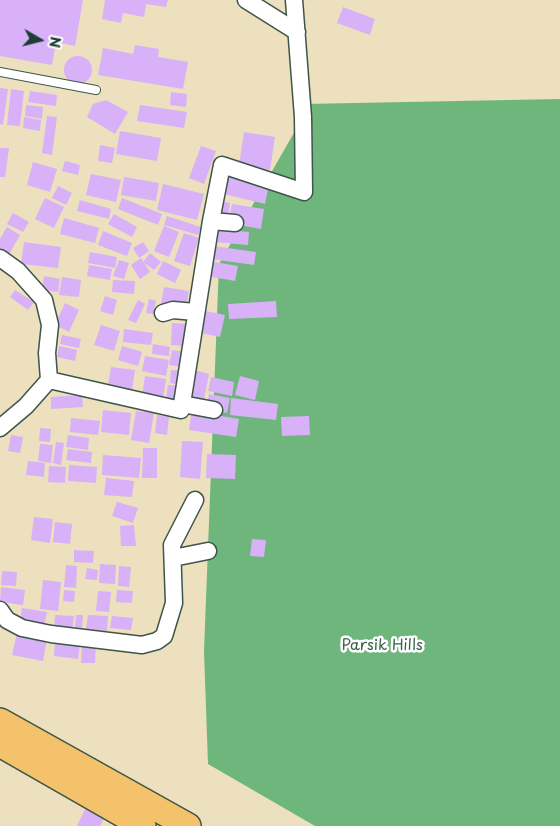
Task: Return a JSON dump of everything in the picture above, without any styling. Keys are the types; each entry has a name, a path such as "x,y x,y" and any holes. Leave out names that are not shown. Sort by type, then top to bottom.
{"main road":[{"path":"0,721 188,826"},
{"path":"0,744 143,826"}],"street":[{"path":"246,0 297,32"},
{"path":"49,380 181,410 210,221 222,165 304,192 303,117 294,0"},
{"path":"210,221 235,223"},
{"path":"0,258 18,271 44,300 50,325 47,353 49,380 26,406 0,428"},
{"path":"163,313 173,310 195,312"},
{"path":"182,404 214,410"},
{"path":"0,610 7,620 22,628 51,634 142,645 157,641 164,636 174,603 172,545 195,500"},
{"path":"173,558 208,551"}],"lane":[{"path":"0,72 96,90"}],"green space":[{"name":"Parsik Hills","path":"560,99 560,826 315,826 208,764 204,651 219,264 303,117 304,104"}],"building":[{"path":"0,0 83,0 75,46 56,42 52,65 0,56"},
{"path":"105,0 168,0 166,7 146,4 144,17 123,13 121,23 102,19"},
{"path":"343,7 375,19 370,35 337,23"},
{"path":"135,45 159,49 158,57 188,62 183,89 98,75 103,48 133,54"},
{"path":"78,56 88,60 92,70 88,80 78,84 68,80 64,70 68,60"},
{"path":"0,88 8,89 3,125 0,124"},
{"path":"11,89 24,91 20,126 7,125"},
{"path":"30,91 57,95 56,106 28,102"},
{"path":"171,92 187,94 186,107 170,105"},
{"path":"106,100 128,112 115,134 87,117 93,104"},
{"path":"26,105 43,107 42,119 25,116"},
{"path":"140,105 187,112 184,128 137,121"},
{"path":"47,116 57,117 52,155 42,153"},
{"path":"24,117 41,120 40,131 23,128"},
{"path":"120,131 161,138 157,161 116,154"},
{"path":"244,132 275,137 270,170 239,165"},
{"path":"100,145 115,148 112,163 98,161"},
{"path":"201,146 216,151 204,184 189,178"},
{"path":"0,148 9,148 5,177 0,177"},
{"path":"65,161 80,165 78,175 62,171"},
{"path":"33,162 57,169 50,192 27,185"},
{"path":"91,174 121,180 116,202 86,195"},
{"path":"224,174 269,184 265,204 220,193"},
{"path":"124,177 159,183 156,201 121,195"},
{"path":"163,184 204,194 197,220 157,210"},
{"path":"58,186 72,193 66,205 52,198"},
{"path":"45,198 64,207 54,228 35,219"},
{"path":"122,198 162,214 158,225 118,209"},
{"path":"80,200 111,209 109,219 77,211"},
{"path":"217,201 230,203 227,227 214,226"},
{"path":"232,204 264,209 261,229 228,223"},
{"path":"13,213 29,222 23,232 7,224"},
{"path":"114,214 137,227 132,237 108,224"},
{"path":"167,216 201,227 198,235 164,225"},
{"path":"64,218 99,228 95,243 60,234"},
{"path":"164,226 179,232 169,257 154,251"},
{"path":"7,227 20,235 7,258 0,254 0,239"},
{"path":"214,229 249,232 248,245 214,242"},
{"path":"103,231 132,243 127,256 98,245"},
{"path":"184,233 199,238 190,266 174,261"},
{"path":"24,242 61,247 58,268 21,264"},
{"path":"143,242 149,251 139,258 133,248"},
{"path":"213,246 256,252 254,265 211,259"},
{"path":"90,252 117,257 115,268 88,263"},
{"path":"150,253 161,262 154,270 143,262"},
{"path":"141,258 150,272 140,279 131,265"},
{"path":"119,260 129,263 124,279 113,276"},
{"path":"163,261 181,270 175,283 157,274"},
{"path":"209,261 238,266 235,281 206,276"},
{"path":"89,265 112,269 110,280 87,276"},
{"path":"44,276 60,279 58,292 42,290"},
{"path":"62,277 81,280 79,297 59,295"},
{"path":"113,280 135,281 134,294 112,292"},
{"path":"164,287 189,291 186,308 161,304"},
{"path":"15,290 34,302 28,310 10,297"},
{"path":"105,296 117,300 113,315 100,311"},
{"path":"149,299 156,301 153,314 146,313"},
{"path":"138,300 145,304 136,323 128,320"},
{"path":"276,301 277,317 229,319 228,304"},
{"path":"65,303 79,310 69,332 55,325"},
{"path":"201,310 225,315 220,337 196,332"},
{"path":"172,323 186,324 185,346 171,345"},
{"path":"101,325 120,331 114,351 94,345"},
{"path":"124,329 153,333 151,345 123,342"},
{"path":"62,335 81,339 79,348 60,344"},
{"path":"153,344 170,347 169,356 152,354"},
{"path":"59,346 77,350 75,361 57,357"},
{"path":"122,346 142,352 138,366 118,360"},
{"path":"172,350 186,352 184,367 169,365"},
{"path":"145,356 169,360 166,376 142,371"},
{"path":"111,367 135,370 132,390 108,386"},
{"path":"171,370 185,371 183,385 170,383"},
{"path":"194,370 209,374 203,405 188,402"},
{"path":"145,376 166,379 163,400 142,397"},
{"path":"240,376 259,381 255,400 235,395"},
{"path":"211,377 234,382 232,396 208,391"},
{"path":"168,385 181,386 179,400 166,399"},
{"path":"209,394 230,398 227,413 206,409"},
{"path":"82,395 83,407 51,409 51,397"},
{"path":"231,398 278,404 276,420 230,415"},
{"path":"103,410 131,413 129,435 101,432"},
{"path":"136,411 154,413 149,443 131,440"},
{"path":"192,411 239,419 236,437 189,430"},
{"path":"157,415 169,417 167,435 155,433"},
{"path":"309,416 310,435 282,436 281,417"},
{"path":"71,418 100,421 98,435 70,432"},
{"path":"40,428 51,429 50,442 39,441"},
{"path":"11,435 23,437 20,453 8,451"},
{"path":"68,435 89,438 88,450 66,447"},
{"path":"182,441 203,442 200,479 180,477"},
{"path":"56,442 64,443 61,465 53,463"},
{"path":"40,444 53,445 51,463 38,461"},
{"path":"143,448 157,448 157,478 142,478"},
{"path":"68,449 92,452 91,463 66,460"},
{"path":"207,454 236,455 235,479 206,478"},
{"path":"103,455 141,458 139,478 102,475"},
{"path":"28,461 45,463 44,477 26,475"},
{"path":"69,465 97,467 96,483 68,481"},
{"path":"49,466 66,467 65,483 48,482"},
{"path":"106,478 134,481 132,497 104,495"},
{"path":"117,502 138,508 133,523 112,516"},
{"path":"34,517 53,519 50,543 31,540"},
{"path":"55,522 72,524 70,544 53,542"},
{"path":"134,525 136,546 121,546 120,526"},
{"path":"252,539 266,540 264,557 250,556"},
{"path":"74,550 94,551 93,563 74,562"},
{"path":"100,564 116,565 115,584 99,583"},
{"path":"66,565 77,566 76,588 64,587"},
{"path":"119,566 131,567 129,587 118,586"},
{"path":"87,568 98,570 97,580 85,579"},
{"path":"2,571 17,572 16,586 1,585"},
{"path":"43,580 61,582 58,611 40,609"},
{"path":"1,587 25,590 23,605 0,602"},
{"path":"64,590 75,591 74,602 63,601"},
{"path":"117,590 133,591 132,603 116,602"},
{"path":"98,591 111,592 109,612 96,611"},
{"path":"22,608 47,612 44,626 20,622"},
{"path":"55,615 74,616 72,632 54,631"},
{"path":"76,615 83,615 82,628 75,627"},
{"path":"88,615 108,616 107,631 86,629"},
{"path":"112,616 133,618 131,630 110,628"},
{"path":"17,633 47,639 43,661 12,655"},
{"path":"55,641 80,644 78,659 54,656"},
{"path":"82,642 96,643 95,663 81,663"},
{"path":"86,807 106,814 100,826 77,826"}]}
